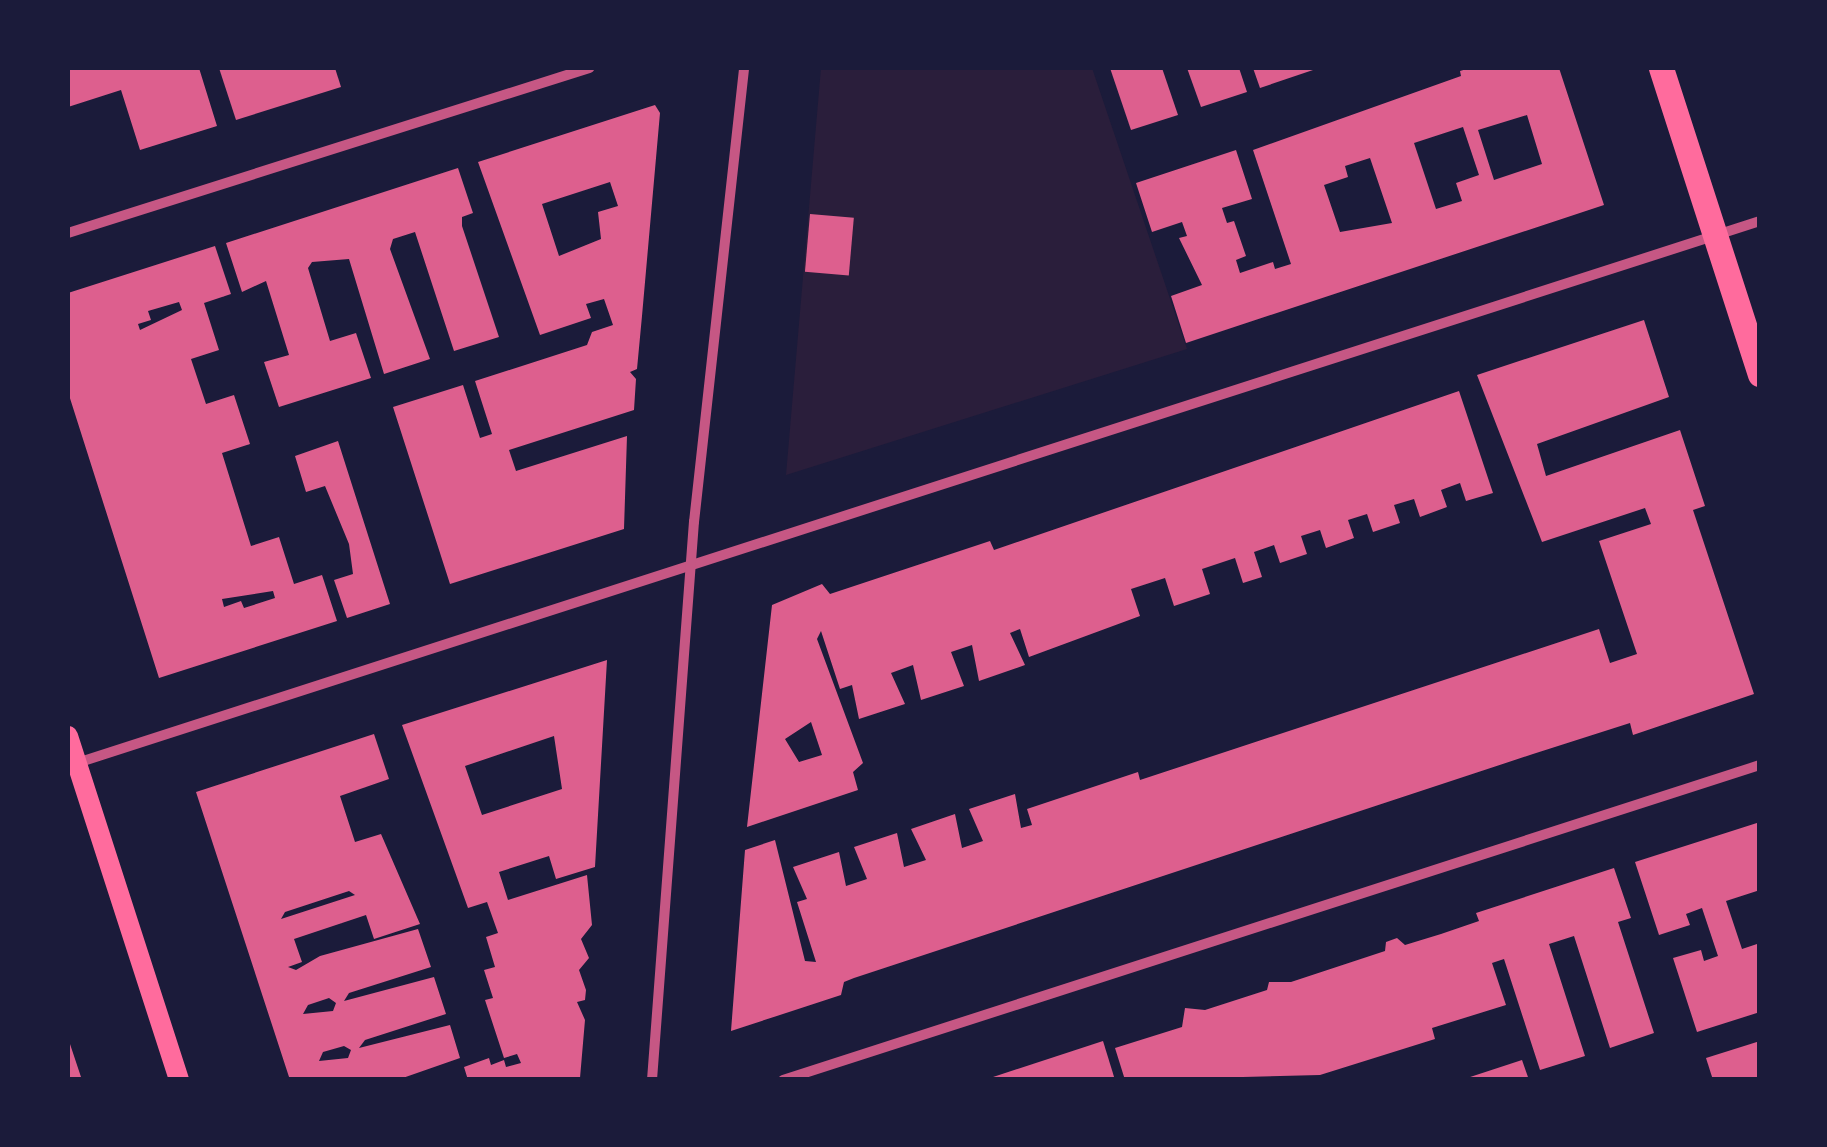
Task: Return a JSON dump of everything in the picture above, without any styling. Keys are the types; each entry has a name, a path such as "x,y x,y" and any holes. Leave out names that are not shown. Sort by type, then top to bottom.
{"main road":[{"path":"1660,68 1760,374"},
{"path":"68,736 179,1080"}],"street":[{"path":"68,233 590,68"},
{"path":"652,1080 691,564 744,68"},
{"path":"76,763 1760,221"},
{"path":"783,1080 1760,764"}],"shaded area":[{"path":"821,68 1092,68 1187,349 786,475"}],"building":[{"path":"68,68 199,68 217,126 140,150 121,90 68,107"},
{"path":"219,68 335,68 341,87 236,120"},
{"path":"1110,68 1162,68 1178,115 1131,130"},
{"path":"1187,68 1239,68 1247,92 1201,107"},
{"path":"1253,68 1319,68 1260,88"},
{"path":"1559,68 1604,205 1186,343 1171,296 1202,285 1179,238 1187,236 1182,222 1152,232 1136,183 1236,150 1252,199 1222,208 1227,223 1234,221 1246,256 1236,260 1240,273 1273,262 1275,269 1291,264 1253,150 1461,76 1460,71","holes":["1527,115 1542,164 1494,180 1478,130","1463,127 1479,175 1456,183 1462,201 1436,209 1414,143","1370,158 1392,223 1340,232 1324,185 1348,177 1345,166"]},
{"path":"655,105 660,113 637,369 630,372 636,379 634,410 509,450 516,471 627,436 624,529 450,584 393,407 463,385 480,438 492,434 475,381 587,345 592,332 613,325 604,299 586,304 591,318 540,335 478,162","holes":["610,182 618,206 598,212 601,239 559,256 542,204"]},
{"path":"458,168 473,213 462,217 462,226 499,337 454,351 415,232 393,239 390,249 430,359 384,374 349,259 312,262 308,268 330,341 356,333 371,378 279,407 264,362 289,355 266,281 242,292 226,243"},
{"path":"810,214 854,218 849,276 805,272"},
{"path":"215,246 231,294 204,303 219,350 191,359 206,404 234,395 250,444 222,453 251,546 279,537 294,584 322,575 337,621 159,678 68,392 68,293","holes":["179,302 182,310 140,330 138,324 151,320 148,311","273,591 275,598 244,608 241,601 224,607 222,599"]},
{"path":"1644,320 1669,397 1537,444 1546,476 1680,430 1705,506 1693,510 1754,694 1633,735 1630,723 1533,754 854,978 844,982 841,995 731,1031 745,850 775,840 805,961 816,962 797,902 807,899 793,867 839,852 846,886 867,879 854,847 897,833 904,867 926,860 911,829 955,814 962,848 983,841 969,809 1015,794 1021,828 1032,825 1027,809 1138,772 1140,780 1599,629 1610,663 1637,654 1599,541 1651,524 1645,508 1542,542 1477,375"},
{"path":"1459,391 1493,493 1466,501 1460,483 1441,490 1447,507 1420,517 1414,499 1394,505 1400,523 1373,532 1367,514 1348,520 1354,538 1326,548 1320,530 1301,536 1307,554 1280,563 1274,545 1254,552 1262,577 1243,583 1235,558 1202,569 1210,594 1174,606 1165,578 1131,589 1140,616 1029,657 1020,629 1010,633 1025,665 979,681 972,645 951,652 964,686 921,700 913,665 891,673 905,704 859,719 852,685 840,689 821,631 817,639 863,763 853,772 858,790 747,827 772,605 822,584 830,594 990,541 994,550","holes":["811,722 822,755 799,762 785,739"]},
{"path":"338,441 390,604 347,618 334,580 353,574 349,544 325,486 306,492 295,456"},
{"path":"607,660 595,867 556,879 549,856 499,872 508,900 587,875 592,925 581,939 589,958 579,970 586,990 585,1000 577,1002 585,1020 580,1078 468,1080 464,1067 489,1058 491,1065 504,1060 506,1067 521,1063 517,1054 504,1058 485,1000 493,998 484,970 495,967 486,937 498,933 487,902 468,908 402,725","holes":["554,736 562,789 482,815 465,766"]},
{"path":"374,734 389,779 340,796 355,842 381,834 420,924 374,939 366,915 294,939 302,962 288,967 296,970 320,956 418,929 431,967 349,993 344,1001 434,977 446,1014 365,1040 359,1048 450,1025 460,1058 397,1080 290,1080 196,792","holes":["349,891 355,895 281,919 285,912","329,998 336,1003 333,1011 303,1014 308,1005","344,1046 351,1050 348,1058 319,1061 323,1052"]},
{"path":"1760,822 1760,890 1726,901 1742,949 1760,943 1760,1012 1697,1032 1673,958 1701,950 1704,961 1718,956 1702,908 1686,914 1690,925 1659,935 1635,862"},
{"path":"1614,868 1631,918 1618,922 1654,1033 1610,1048 1574,936 1549,944 1585,1056 1540,1070 1504,959 1492,963 1506,1005 1432,1028 1435,1039 1320,1075 1125,1080 1115,1048 1182,1027 1185,1008 1205,1010 1267,990 1269,982 1291,982 1385,951 1386,942 1397,938 1405,945 1441,934 1479,921 1476,913"},
{"path":"68,1038 82,1080 68,1080"},
{"path":"1103,1041 1115,1080 987,1080 987,1079"},
{"path":"1760,1041 1760,1080 1713,1080 1706,1058"},
{"path":"1522,1060 1529,1080 1464,1080 1464,1079"}]}
